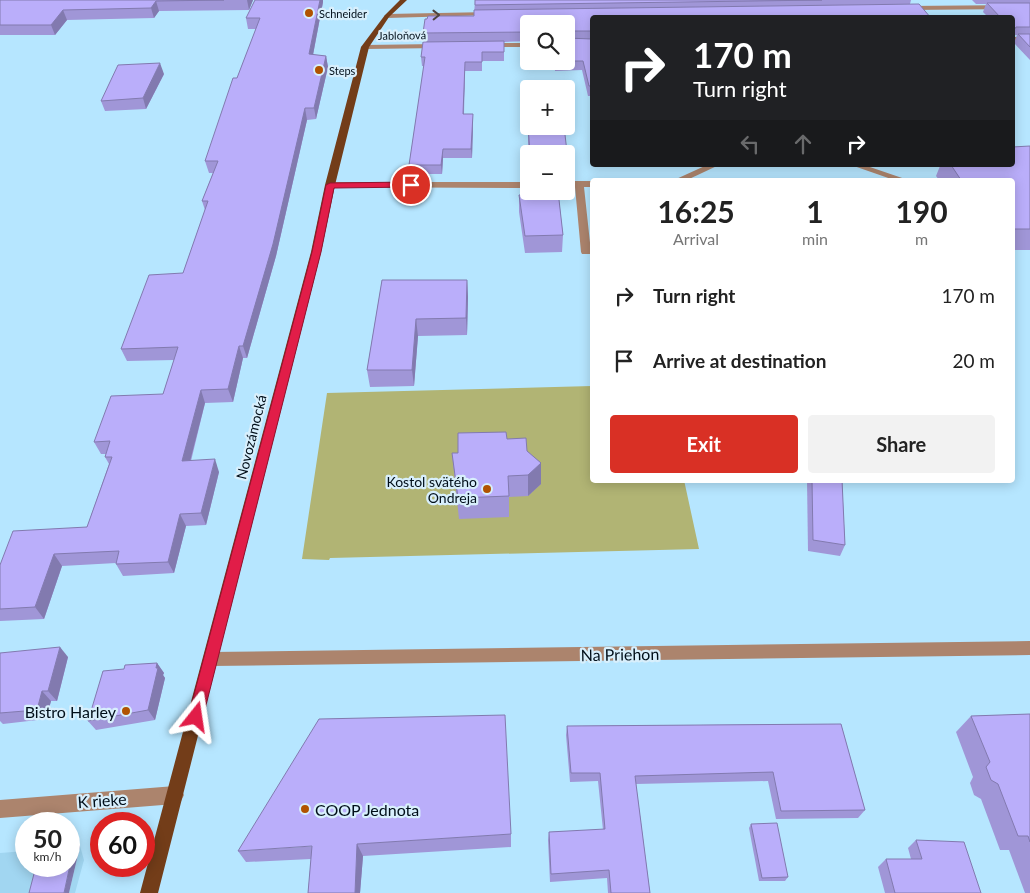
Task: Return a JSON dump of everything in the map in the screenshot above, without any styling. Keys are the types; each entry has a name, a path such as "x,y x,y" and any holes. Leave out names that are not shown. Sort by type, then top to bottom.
{"main road":[{"name":"Novozámocká","path":"149,893 316,252 330,185 365,47 387,16 404,0"}],"street":[{"path":"901,8 1030,7"},
{"path":"387,16 494,14"},
{"path":"1015,39 1030,39"},
{"path":"481,45 520,45"},
{"name":"Jabloňová","path":"365,47 443,46"},
{"path":"684,178 710,167"},
{"path":"861,167 896,178"},
{"path":"330,185 520,184"},
{"path":"586,252 578,184 590,184"},
{"name":"Na Priehon","path":"211,659 1030,648"},
{"name":"K rieke","path":"0,809 175,795"}],"shaded area":[{"path":"80,846 84,860 80,875"},
{"path":"15,852 15,877 40,877 35,893 0,893 0,853"},
{"path":"73,877 79,877 75,893 69,893"}],"green space":[{"path":"590,386 590,483 685,483 699,549 330,558 329,560 302,559 327,393"}],"building":[{"path":"0,0 224,0 156,1 151,8 63,10 51,25 0,25"},
{"path":"255,0 320,0 309,54 326,56 314,108 305,108 273,244 243,346 239,346 228,389 201,390 182,461 215,459 201,513 180,514 168,562 116,564 119,551 54,554 35,607 0,609 0,565 13,531 87,527 112,457 105,457 110,441 94,442 111,396 163,394 178,347 121,349 149,275 183,273 208,201 202,201 218,161 205,161 233,78 237,78 260,18 246,18"},
{"path":"475,0 822,0 475,5"},
{"path":"987,3 1030,3 1030,27 1015,28 1015,15 998,15"},
{"path":"919,4 928,15 590,15 590,31 575,31 575,15 520,15 520,32 423,33 425,19 428,16 474,16 474,10"},
{"path":"1018,34 1030,34 1030,47"},
{"path":"575,38 590,39 590,86 589,86 583,61 575,61"},
{"path":"504,41 504,52 482,52 482,62 465,62 463,114 473,114 471,149 443,149 441,165 409,165 425,57 421,57 423,42"},
{"path":"160,63 143,98 101,101 118,65"},
{"path":"529,135 565,135 566,145 529,145"},
{"path":"1030,146 1030,229 1015,229 1015,178 960,178 952,167 1015,167 1015,147"},
{"path":"519,195 520,200 559,200 563,235 525,236"},
{"path":"382,280 467,280 466,318 416,319 412,370 367,370"},
{"path":"506,432 507,439 526,438 527,451 541,463 528,475 508,476 509,496 458,498 452,453 458,453 458,433"},
{"path":"812,483 842,483 845,545 813,540"},
{"path":"60,647 48,691 42,691 37,710 0,713 0,653"},
{"path":"157,663 156,668 158,668 148,710 88,721 103,671 124,669 125,665"},
{"path":"1030,714 1030,842 1028,836 1018,836 998,784 991,780 986,767 990,762 971,716"},
{"path":"505,715 511,834 357,844 355,893 308,893 312,846 238,851 319,719"},
{"path":"841,724 865,810 781,811 773,772 635,776 650,893 611,893 609,870 551,874 549,832 605,829 600,773 571,773 567,726"},
{"path":"777,823 788,877 762,878 751,824"},
{"path":"916,840 964,842 981,893 895,893 886,859 922,859"},
{"path":"33,877 67,877 64,893 29,893"}],"place":[{"name":"Schneider","path":"309,13"},
{"name":"Steps","path":"319,70"},
{"name":"Kostol svätého Ondreja","path":"487,489"},
{"name":"Bistro Harley","path":"126,711"},
{"name":"COOP Jednota","path":"305,809"}],"route":[{"path":"196,717 308,284 330,185 411,185"}]}
